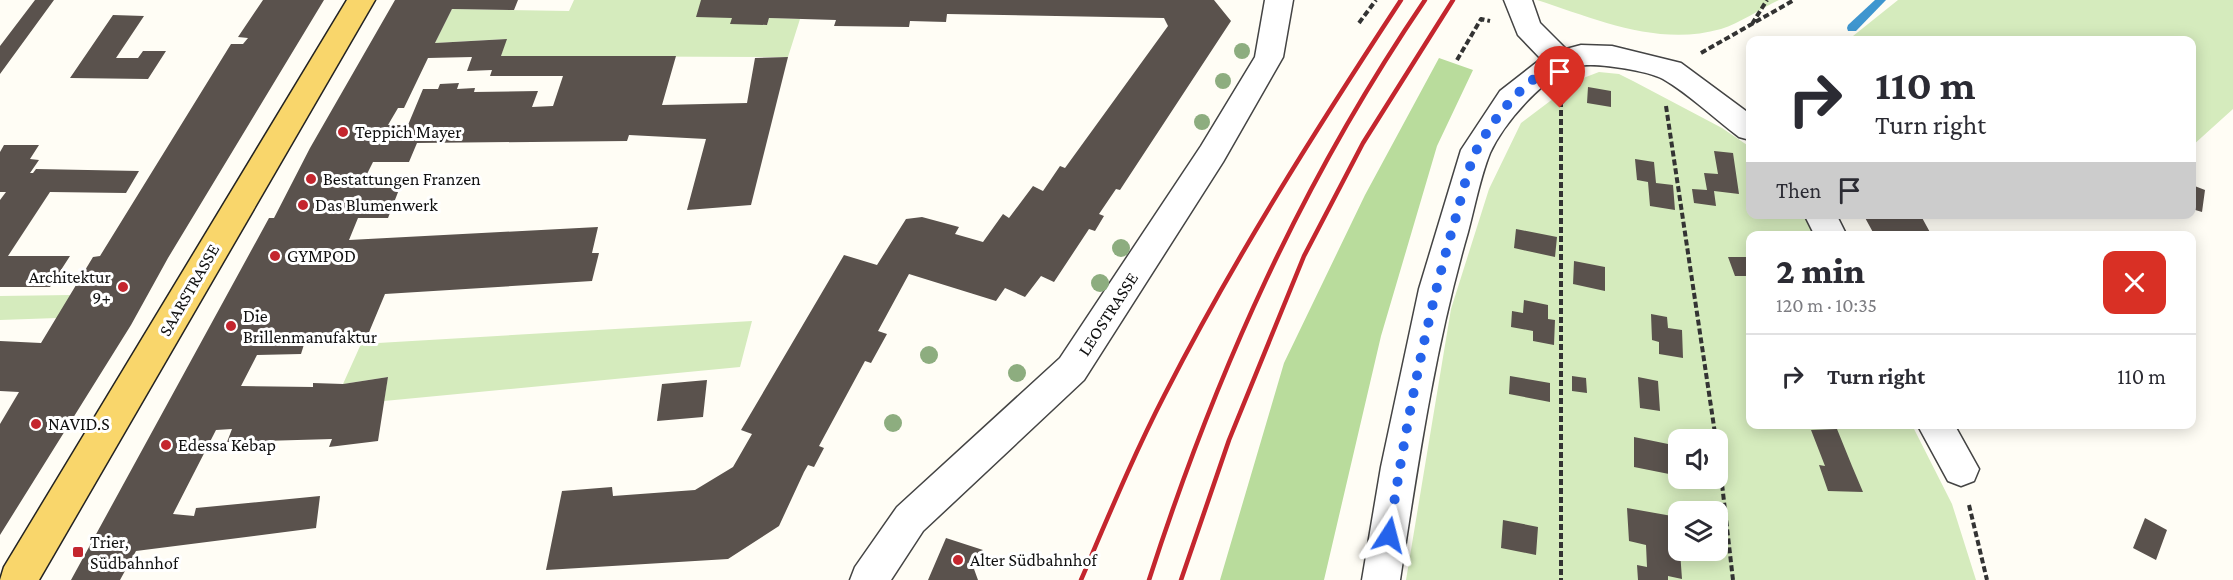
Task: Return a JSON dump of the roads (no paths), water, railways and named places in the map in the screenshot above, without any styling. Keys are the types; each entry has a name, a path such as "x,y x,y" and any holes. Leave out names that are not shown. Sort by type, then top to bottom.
{"main road":[{"name":"SAARSTRASSE","path":"18,580 361,0"}],"street":[{"name":"LEOSTRASSE","path":"869,580 910,519 1072,369 1212,154 1269,57 1279,0"},
{"path":"1518,0 1528,28 1560,61"},
{"path":"1382,580 1399,467 1435,289 1476,150 1510,99 1541,72 1560,61 1581,55 1612,56 1671,70 1746,126"},
{"path":"1938,429 1961,469"}],"waterway":[{"path":"1852,28 1881,0"}],"railway":[{"path":"1081,580 1143,440 1192,343 1248,243 1401,0"},
{"path":"1149,580 1203,427 1266,280 1339,138 1425,0"},
{"path":"1181,580 1229,440 1304,256 1363,143 1453,0"}],"place":[{"name":"Teppich Mayer","path":"343,132"},
{"name":"Bestattungen Franzen","path":"311,179"},
{"name":"Das Blumenwerk","path":"303,205"},
{"name":"GYMPOD","path":"275,256"},
{"name":"Architektur 9+","path":"123,287"},
{"name":"Die Brillenmanufaktur","path":"231,326"},
{"name":"NAVID.S","path":"36,424"},
{"name":"Edessa Kebap","path":"166,445"},
{"name":"Trier, Südbahnhof","path":"78,552"},
{"name":"Alter Südbahnhof","path":"958,560"}]}
